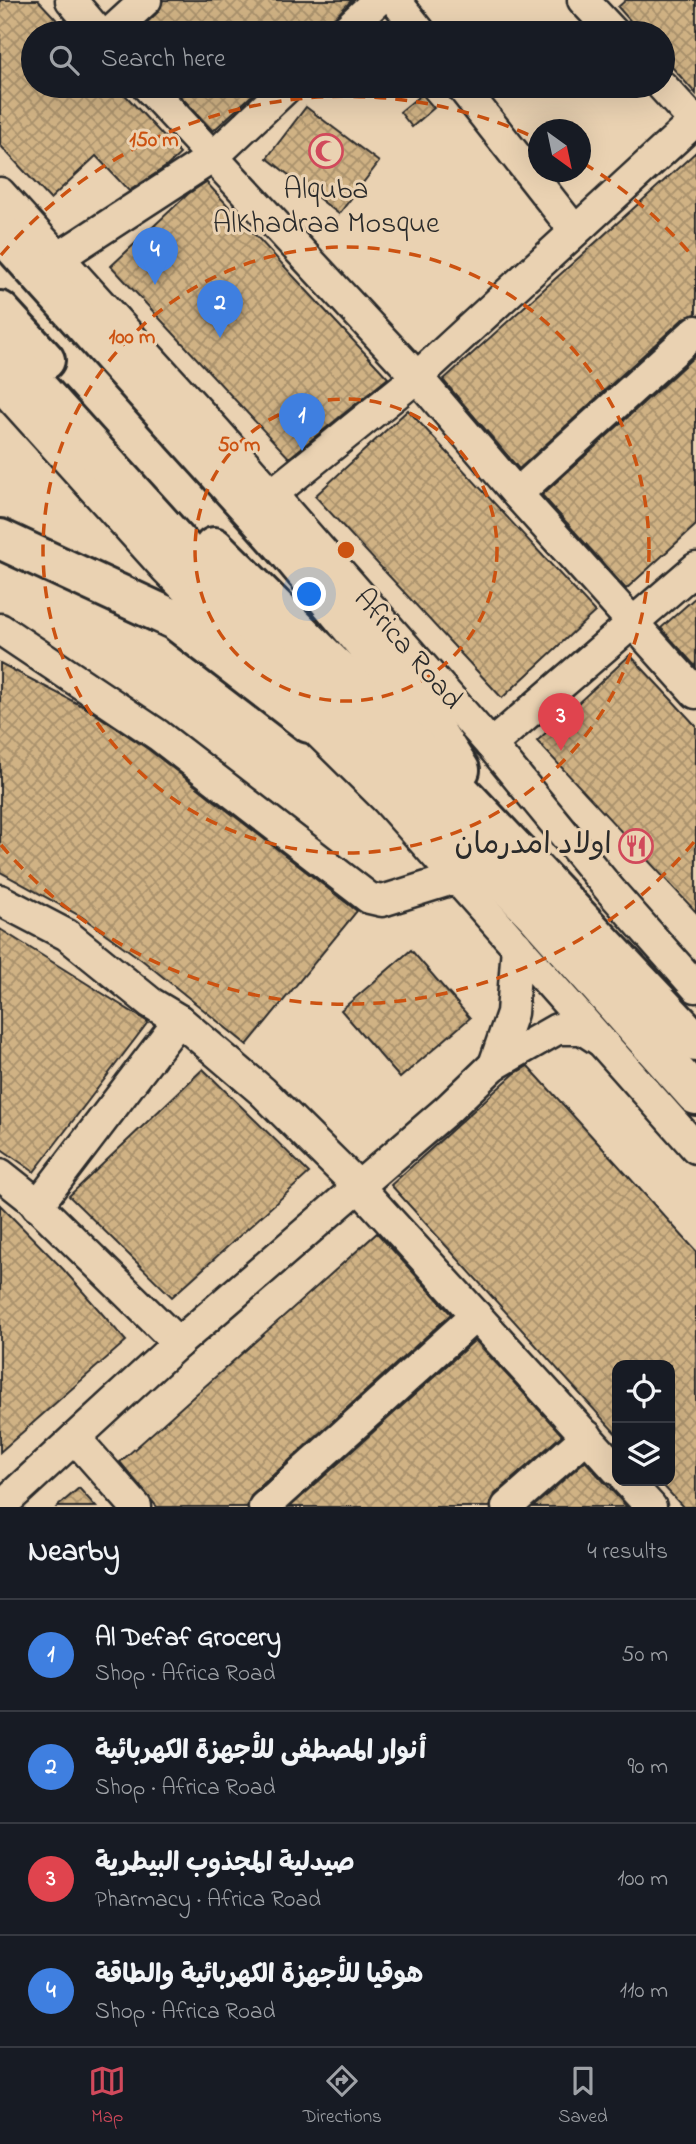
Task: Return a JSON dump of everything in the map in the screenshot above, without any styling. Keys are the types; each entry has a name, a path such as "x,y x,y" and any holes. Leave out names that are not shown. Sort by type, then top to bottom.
{"highway":[{"path":"0,232 283,545 364,641 426,717 502,836"},
{"name":"Africa Road","path":"4,327 204,537 455,786 696,1042"},
{"name":"Africa Road","path":"4,327 243,615 457,831 696,1094"},
{"path":"0,539 175,620 309,723"}],"street":[{"path":"71,0 89,21"},
{"path":"123,21 146,0"},
{"path":"356,21 378,0"},
{"path":"395,0 412,21"},
{"path":"590,2 605,21"},
{"path":"158,98 417,377 517,494 696,693"},
{"path":"58,258 214,157 275,98"},
{"path":"470,98 575,232"},
{"path":"271,495 417,377 695,121 673,98"},
{"name":"Africa Road","path":"0,193 218,432 491,745 610,890 696,987"},
{"path":"517,494 696,331"},
{"path":"0,385 309,723 386,799 696,1148"},
{"path":"491,745 696,568"},
{"path":"0,629 158,735 369,898 382,901 456,878"},
{"path":"0,900 67,935 151,1003 179,1020 262,1091 358,1186 612,1464"},
{"path":"494,1065 512,1013 517,946"},
{"path":"37,1206 179,1020"},
{"path":"0,1507 178,1343 447,1110 494,1065 557,1029 582,1029 603,1042"},
{"path":"0,1175 37,1206 178,1343"},
{"path":"264,1507 476,1315"},
{"path":"507,1507 587,1436"},
{"path":"75,1438 136,1507"},
{"path":"632,1486 651,1507"}],"building":[{"path":"0,0 38,0 58,21 21,21 21,98 128,98 180,154 129,191 96,156 50,199 0,145"},
{"path":"163,0 352,0 332,21 149,21 158,12"},
{"path":"626,0 696,0 696,94 675,70 675,21 630,21 618,7"},
{"path":"182,98 249,98 213,131"},
{"path":"417,98 425,98 434,108 412,127 400,112"},
{"path":"306,107 379,162 339,214 267,158"},
{"path":"696,152 696,314 684,318 519,469 443,380"},
{"path":"206,182 388,378 289,458 111,266 188,194"},
{"path":"696,355 696,525 626,589 542,495"},
{"path":"408,410 595,612 502,698 315,496"},
{"path":"696,597 696,667 661,628"},
{"path":"630,655 696,726 696,912 537,741"},
{"path":"0,663 88,709 148,749 357,911 247,1045 142,960 82,917 0,872"},
{"path":"0,929 148,1022 34,1172 0,1148"},
{"path":"411,950 470,1018 400,1078 341,1010"},
{"path":"528,1066 696,1251 696,1507 683,1507 664,1486 675,1486 675,1360 612,1360 612,1429 391,1185 514,1074"},
{"path":"203,1069 309,1173 172,1297 69,1196"},
{"path":"0,1205 63,1269 126,1341 0,1452"},
{"path":"377,1233 451,1314 252,1494 247,1507 157,1507 120,1462"},
{"path":"475,1340 562,1435 495,1494 490,1507 290,1507"},
{"path":"585,1461 627,1507 533,1507"},
{"path":"79,1488 96,1507 57,1507"}],"place":[{"name":"Alquba AlKhadraa Mosque","path":"326,151"},
{"name":"هوقيا للأجهزة الكهربائية والطاقة","path":"155,285"},
{"name":"أنوار المصطفى للأجهزة الكهربائية","path":"220,338"},
{"name":"Al Defaf Grocery","path":"302,451"},
{"name":"صيدلية المجذوب البيطرية","path":"561,751"},
{"name":"اولاد امدرمان","path":"636,846"}]}
